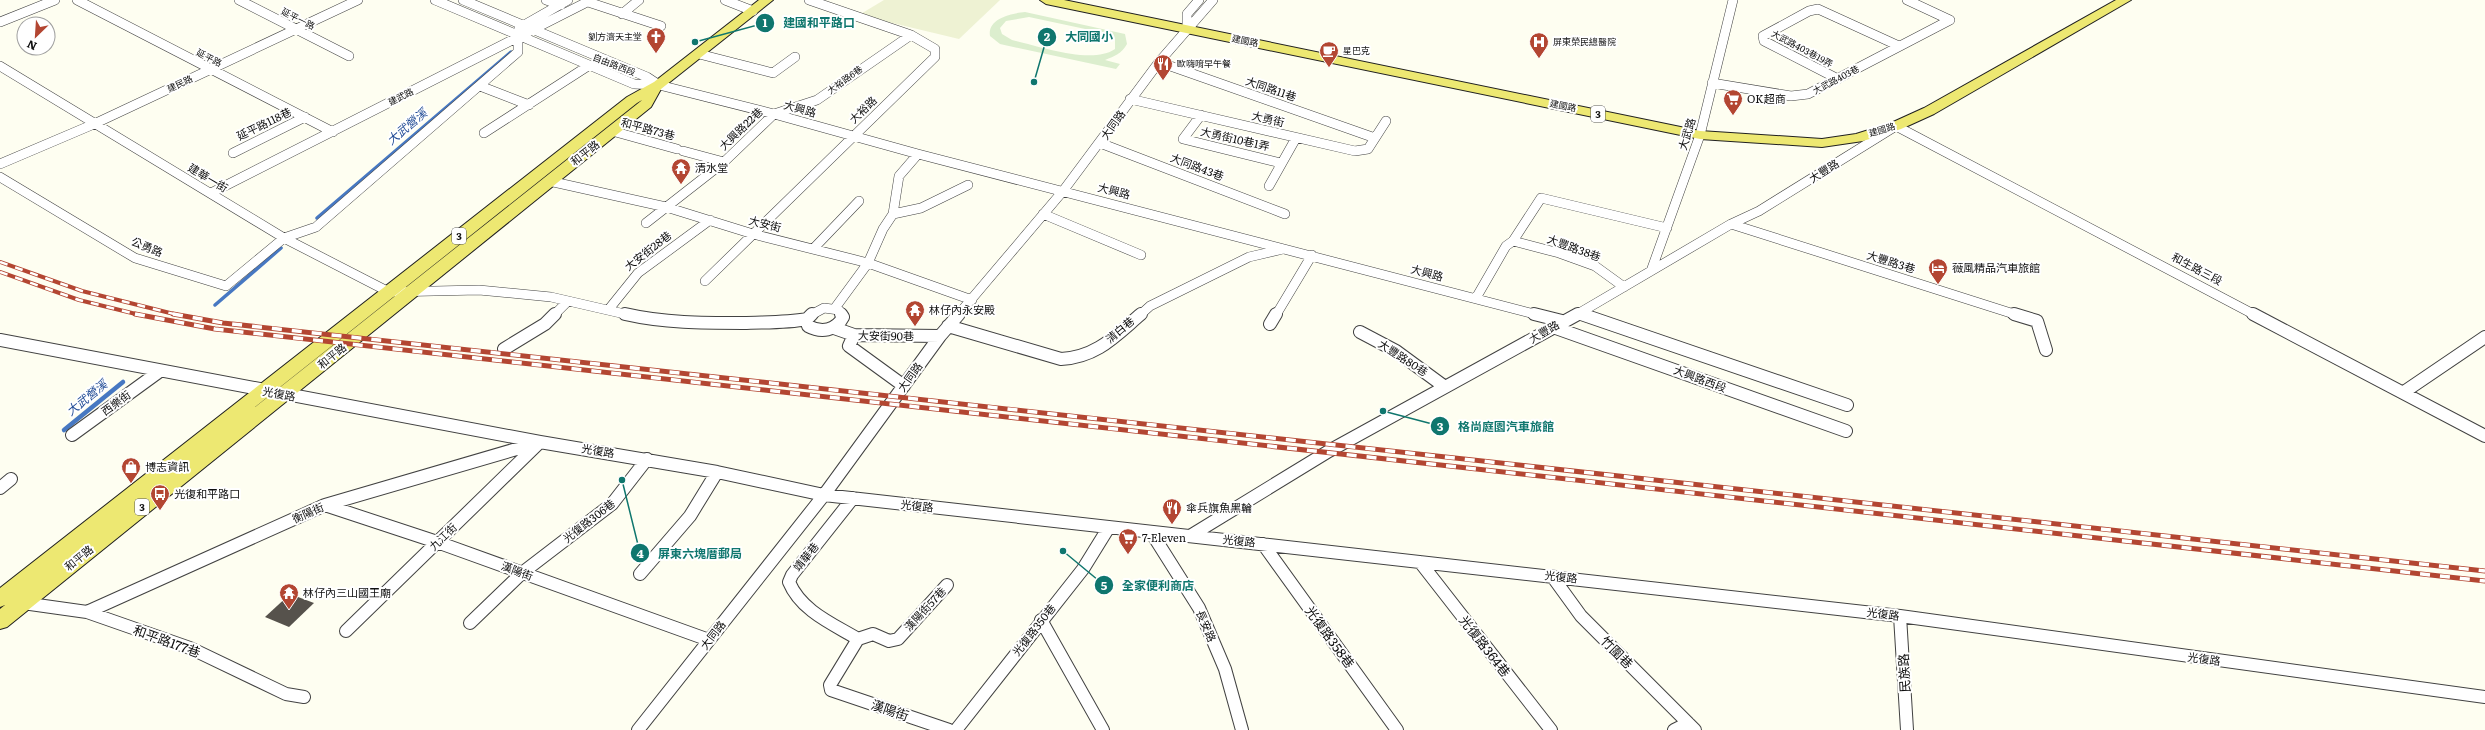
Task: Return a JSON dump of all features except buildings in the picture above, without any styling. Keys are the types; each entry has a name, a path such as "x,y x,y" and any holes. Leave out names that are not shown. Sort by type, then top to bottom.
{"main road":[{"name":"和平路","path":"0,599 632,100 658,85 767,0"},
{"name":"建國路","path":"1046,0 1700,135 1822,143 1858,138 1896,126 1929,111 2125,0"},
{"name":"和平路","path":"0,621 646,104 658,85"}],"street":[{"path":"0,22 56,0"},
{"name":"延平路","path":"77,0 210,70 333,132"},
{"name":"延平一路","path":"239,0 348,56"},
{"name":"建民路","path":"0,164 94,124 358,0"},
{"name":"自由路西段","path":"435,0 518,37 634,84 658,85"},
{"name":"自由路西段","path":"463,0 533,31 648,77 658,85"},
{"path":"546,0 564,2"},
{"path":"622,14 639,0"},
{"path":"725,0 754,11"},
{"name":"大裕路","path":"705,281 935,57 935,49 911,35 809,0"},
{"path":"1187,29 1187,14 1199,0"},
{"name":"大同路","path":"638,730 824,495 940,336 972,300 1043,214 1100,143 1130,99 1159,62 1187,29 1200,17 1213,0"},
{"name":"大武路","path":"1651,271 1700,135 1733,0"},
{"name":"大武路403巷","path":"1712,83 1800,96 1838,79 1950,20 1907,0"},
{"path":"590,1 622,14 661,26"},
{"name":"建武路","path":"211,193 590,1"},
{"path":"509,33 564,2"},
{"name":"大武路403巷19弄","path":"1838,79 1764,41 1763,36 1809,11 1822,10 1899,46"},
{"name":"大裕路6巷","path":"774,114 817,100 911,35"},
{"path":"284,238 316,227 518,52 518,37"},
{"path":"699,54 773,73 795,57"},
{"name":"大同路11巷","path":"1159,62 1375,138"},
{"name":"建華一街","path":"0,66 284,238 389,292 479,290 568,300 653,320 702,323 790,322 807,319"},
{"path":"484,133 588,66"},
{"name":"大興路","path":"658,85 774,114 918,154 1476,298 1558,324"},
{"path":"480,86 529,105"},
{"name":"大勇街","path":"1130,99 1355,151 1368,149 1386,121"},
{"name":"大興路22巷","path":"646,223 724,162 774,114"},
{"name":"大勇街10巷1弄","path":"1201,115 1183,139 1282,163"},
{"name":"延平路118巷","path":"233,153 305,117"},
{"name":"大豐路","path":"1190,536 1329,451 1624,287 1731,224 1759,211 1896,126"},
{"name":"和生路三段","path":"1896,126 2404,392 2485,436"},
{"name":"和平路73巷","path":"612,131 680,150"},
{"path":"1269,186 1296,138"},
{"name":"大同路43巷","path":"1100,143 1285,214"},
{"name":"大興路22巷","path":"680,150 724,162"},
{"path":"835,308 868,263 883,229 893,214 899,176 918,154"},
{"name":"公勇路","path":"0,177 135,258 226,286 284,238"},
{"name":"大安街","path":"549,181 666,207 753,234 814,248 868,263 972,300"},
{"path":"893,214 921,208 968,185"},
{"path":"1476,298 1506,246 1513,241 1541,198 1667,228"},
{"path":"814,248 859,201"},
{"path":"1043,214 1142,255"},
{"name":"大安街28巷","path":"609,309 638,273 710,220"},
{"name":"大豐路3巷","path":"1731,224 2037,321 2046,350"},
{"name":"大豐路38巷","path":"1513,241 1559,253 1595,266 1624,287"},
{"name":"清白巷","path":"948,326 1062,359 1078,358 1098,350 1150,306 1249,257 1285,248"},
{"path":"1270,324 1312,255"},
{"path":"504,349 545,324 568,300"},
{"path":"835,308 843,317 834,328 817,331 808,326 807,319 818,309 835,308"},
{"path":"1579,312 1847,405"},
{"name":"大興路西段","path":"1558,324 1846,431"},
{"name":"大安街90巷","path":"834,328 854,335 940,336"},
{"name":"大豐路80巷","path":"1360,332 1396,351 1445,387"},
{"path":"854,335 849,346 904,386"},
{"path":"2404,392 2485,336"},
{"name":"光復路","path":"0,340 263,391 540,442 717,472 824,495 1900,616 2485,697"},
{"name":"西樂街","path":"72,435 160,371"},
{"name":"衡陽街","path":"87,612 325,505 540,442"},
{"name":"九江街","path":"346,631 540,442"},
{"name":"光復路306巷","path":"470,624 522,573 612,504 647,459"},
{"path":"640,574 690,516 717,472"},
{"path":"0,488 11,480"},
{"name":"靖華巷","path":"853,498 792,575 789,582 795,595 829,623 858,639"},
{"name":"漢陽街","path":"325,505 437,542 709,640"},
{"name":"光復路350巷","path":"956,730 1083,569 1109,527"},
{"name":"長安路","path":"1151,532 1199,608 1224,669 1242,730"},
{"name":"光復路358巷","path":"1263,544 1397,730"},
{"name":"光復路364巷","path":"1420,562 1551,730"},
{"name":"竹圍巷","path":"1552,576 1581,616 1691,727"},
{"name":"漢陽街57巷","path":"858,639 873,634 889,640 898,639 947,585"},
{"name":"和平路177巷","path":"23,603 87,612 190,648 286,694 304,697"},
{"name":"民族路","path":"1900,616 1907,730"},
{"path":"1042,620 1103,730"},
{"name":"漢陽街","path":"858,639 830,685 831,690 949,730"},
{"name":"竹圍巷","path":"1674,730 1691,727"}],"green space":[{"path":"884,0 1000,0 959,39 859,15"},
{"path":"1025,12 1125,34 1127,44 1125,47 1118,54 1105,60 1120,64 1116,69 1000,44 990,36 990,30 997,21 1008,15","holes":["1029,17 1104,33 1115,40 1115,49 1105,53 1079,55 1050,50 1012,40 1002,34 1000,28 1006,21"]}],"waterway":[{"name":"大武營溪","path":"317,218 511,52"},
{"name":"大武營溪","path":"215,305 281,248"},
{"name":"大武營溪","path":"64,430 123,382"}],"railway":[{"path":"0,262 82,291 177,315"},
{"path":"0,272 79,300 139,315"},
{"path":"139,315 215,329 2485,581"},
{"path":"177,315 223,323 2485,571"}],"place":[{"name":"建國和平路口","path":"695,42"},
{"name":"劉方濟天主堂","path":"656,54"},
{"name":"屏東榮民總醫院","path":"1539,59"},
{"name":"星巴克","path":"1329,68"},
{"name":"歐嗨唷早午餐","path":"1163,81"},
{"name":"大同國小","path":"1034,82"},
{"name":"OK超商","path":"1733,116"},
{"name":"清水堂","path":"681,185"},
{"name":"薇風精品汽車旅館","path":"1938,285"},
{"name":"林仔內永安殿","path":"915,327"},
{"name":"格尚庭園汽車旅館","path":"1383,411"},
{"name":"屏東六塊厝郵局","path":"622,480"},
{"name":"博志資訊","path":"131,484"},
{"name":"光復和平路口","path":"160,511"},
{"name":"傘兵旗魚黑輪","path":"1172,525"},
{"name":"全家便利商店","path":"1063,551"},
{"name":"7-Eleven","path":"1128,555"},
{"name":"林仔內三山國王廟","path":"289,610"}]}
